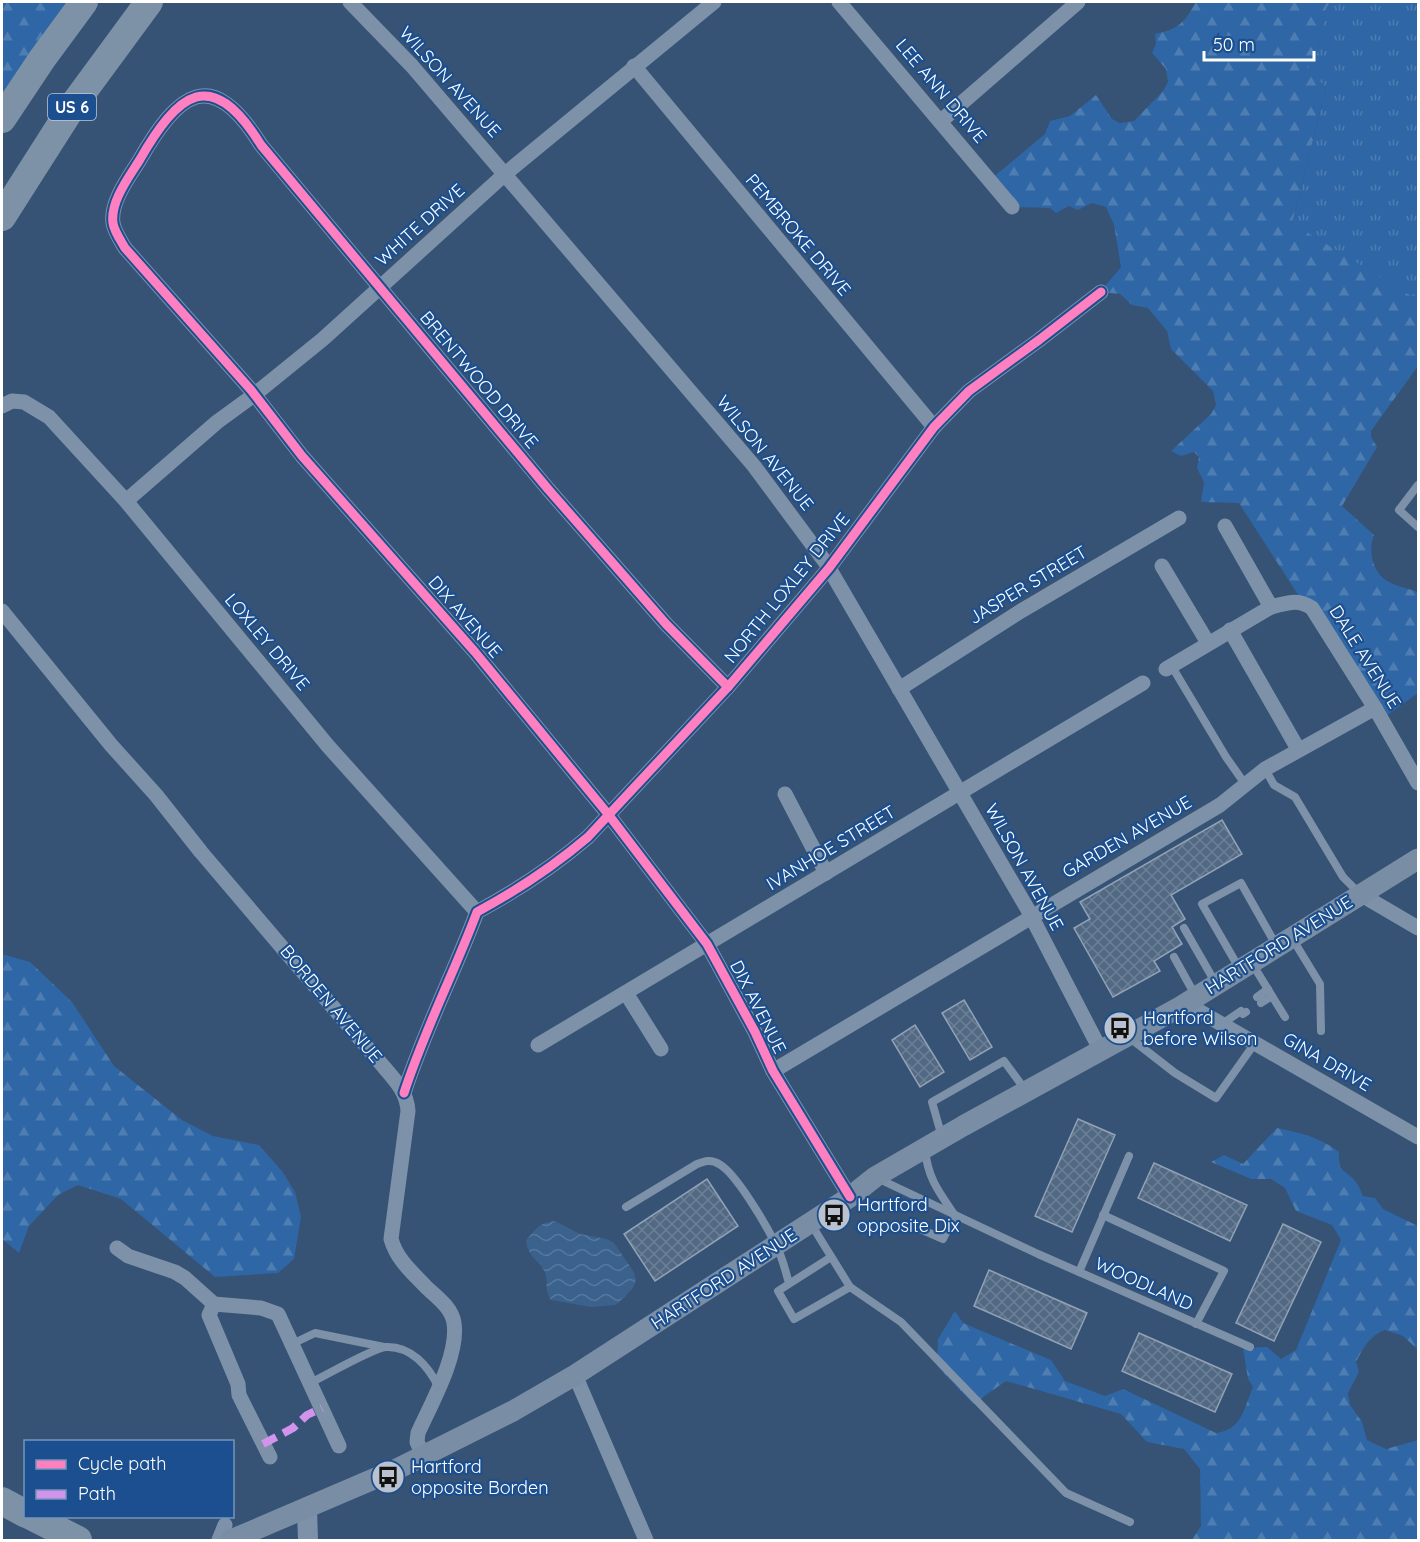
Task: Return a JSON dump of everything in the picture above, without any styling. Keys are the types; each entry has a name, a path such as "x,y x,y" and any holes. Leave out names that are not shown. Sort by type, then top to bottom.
{"highway":[{"name":"US 6","path":"2,119 84,2"},
{"name":"US 6","path":"2,217 74,104 149,2"},
{"path":"30,1518 58,1540"},
{"path":"35,1518 78,1540"}],"main road":[{"name":"HARTFORD AVENUE","path":"228,1533 307,1509 424,1457 484,1427 575,1375 850,1197 875,1177 1191,999 1419,859"}],"street":[{"name":"WILSON AVENUE","path":"350,2 412,66 753,466 829,568 1030,916 1101,1051"},
{"name":"WHITE DRIVE","path":"126,501 217,422 323,339 505,174 714,2"},
{"name":"LEE ANN DRIVE","path":"839,2 1012,207"},
{"path":"941,121 1078,2"},
{"name":"PEMBROKE DRIVE","path":"634,66 934,427"},
{"name":"BRENTWOOD DRIVE","path":"208,95 230,106 247,123 261,145 482,411 666,624 728,687"},
{"name":"DIX AVENUE","path":"208,95 195,97 180,106 155,134 117,202 113,224 125,248 254,395 302,456 475,652 608,814 706,944 755,1032 773,1071 850,1197"},
{"name":"NORTH LOXLEY DRIVE","path":"477,912 502,898 588,837 728,687 829,568 934,427 969,392 1101,292"},
{"name":"LOXLEY DRIVE","path":"2,406 12,401 24,402 48,417 126,501 328,746 477,912"},
{"name":"JASPER STREET","path":"899,689 1021,611 1179,518"},
{"path":"1169,667 1271,607 1225,526"},
{"path":"1162,566 1208,643"},
{"name":"DALE AVENUE","path":"1271,607 1303,602 1312,608 1419,783"},
{"name":"BORDEN AVENUE","path":"2,611 104,736 405,1093"},
{"path":"1230,630 1298,749"},
{"name":"IVANHOE STREET","path":"538,1045 1143,683"},
{"name":"GARDEN AVENUE","path":"773,1071 1220,805 1265,769 1298,749 1375,708"},
{"path":"785,794 826,873"},
{"path":"1360,894 1419,928"},
{"path":"424,1457 417,1442 418,1432 451,1352 454,1322 448,1309 394,1252 391,1239 408,1111 405,1093 419,1049 477,912"},
{"path":"626,993 661,1049"},
{"name":"GINA DRIVE","path":"1191,999 1222,1024 1419,1137"},
{"path":"117,1248 128,1256 175,1272 214,1304 261,1308 278,1314 339,1446"},
{"path":"214,1304 209,1315 238,1384 239,1395 270,1457"},
{"path":"575,1375 646,1540"},
{"path":"307,1509 308,1540"},
{"path":"219,1540 228,1533"}],"lane":[{"path":"1419,485 1399,510 1419,528"},
{"path":"1169,667 1245,784"},
{"path":"1265,769 1274,785 1295,797 1343,878 1360,894"},
{"path":"1285,1017 1270,992 1245,966 1202,904 1241,883 1284,942 1320,984 1321,1031"},
{"path":"1184,928 1215,984"},
{"path":"1174,957 1191,999"},
{"path":"1259,1000 1270,992"},
{"path":"1222,1024 1243,1009"},
{"path":"1127,1036 1175,1073 1216,1098 1255,1043"},
{"path":"910,1225 943,1239 955,1215 927,1168 934,1143 932,1102 1004,1060 1027,1092"},
{"name":"WOODLAND","path":"1079,1272 1129,1156"},
{"path":"626,1207 697,1164 709,1160 718,1163 730,1174 776,1245 789,1283"},
{"name":"WOODLAND","path":"875,1177 1079,1272 1250,1347"},
{"name":"WOODLAND","path":"1103,1215 1224,1271 1196,1324"},
{"path":"810,1223 850,1287 901,1322 1066,1493 1130,1522"},
{"path":"831,1257 778,1291 794,1319 850,1287"},
{"path":"292,1344 315,1333 400,1348 416,1357 430,1372 438,1386"},
{"path":"310,1383 384,1347"}],"green space":[{"path":"2,2 81,2 2,118"},
{"path":"1196,2 1330,2 1326,9 1317,54 1307,67 1326,88 1292,223 1411,296 1418,291 1418,366 1371,431 1371,437 1377,447 1342,506 1374,535 1371,548 1373,560 1382,577 1394,584 1418,592 1418,693 1379,721 1239,503 1201,502 1204,482 1197,468 1199,457 1194,452 1181,456 1171,451 1211,414 1216,405 1213,391 1171,349 1167,331 1148,308 1132,305 1120,294 1100,292 1121,267 1114,225 1106,207 1092,203 1078,210 1069,206 1056,213 1050,208 1013,207 991,179 1045,134 1050,121 1070,116 1096,95 1112,119 1120,123 1134,121 1163,91 1168,82 1166,69 1152,53 1156,44 1155,34 1170,30 1180,24"},
{"path":"1330,2 1418,2 1418,291 1411,297 1292,223 1326,88 1306,68 1317,53 1326,9"},
{"path":"2,954 30,962 72,1002 114,1066 182,1120 213,1136 259,1145 282,1171 295,1192 301,1217 294,1259 278,1273 215,1277 121,1199 78,1185 58,1195 29,1226 19,1253 2,1239"},
{"path":"1277,1128 1310,1136 1332,1147 1339,1152 1341,1168 1356,1182 1363,1196 1375,1198 1383,1209 1418,1226 1418,1350 1403,1336 1385,1330 1375,1335 1356,1362 1359,1372 1348,1393 1350,1405 1362,1422 1367,1440 1386,1449 1418,1440 1418,1540 1192,1540 1201,1526 1200,1469 1184,1449 1147,1442 1121,1414 1006,1381 973,1404 937,1366 938,1339 955,1311 963,1323 1051,1360 1065,1381 1105,1396 1123,1389 1216,1433 1231,1428 1241,1417 1253,1387 1248,1379 1243,1348 1267,1347 1281,1359 1296,1350 1341,1240 1332,1225 1296,1211 1285,1188 1271,1179 1251,1179 1211,1162 1224,1155 1243,1164"}],"water":[{"path":"555,1221 580,1234 607,1239 614,1243 634,1272 636,1280 633,1288 616,1305 591,1307 551,1300 547,1290 545,1272 530,1252 526,1241 538,1227"}],"building":[{"path":"1222,820 1242,854 1171,895 1185,919 1172,927 1182,944 1154,961 1160,971 1113,997 1074,928 1090,919 1080,902"},
{"path":"964,1000 992,1047 970,1060 942,1013"},
{"path":"915,1025 944,1072 920,1087 892,1040"},
{"path":"1078,1119 1115,1135 1072,1232 1035,1216"},
{"path":"1154,1163 1247,1205 1230,1241 1138,1198"},
{"path":"707,1179 738,1226 655,1281 624,1234"},
{"path":"1283,1224 1321,1242 1274,1341 1236,1323"},
{"path":"989,1270 1087,1313 1071,1349 974,1306"},
{"path":"1139,1333 1232,1374 1215,1412 1122,1371"}],"marked path":[{"path":"263,1444 293,1428 307,1415 322,1408"}],"cycle path":[{"path":"728,687 666,624 548,489 261,145 243,120 226,104 211,97 196,97 167,118 126,182 114,207 113,223 125,248 251,390 302,456 475,652 608,814 707,944 755,1032 773,1071 850,1197"},
{"path":"404,1093 477,912 534,878 588,837 728,687 829,568 934,427 969,391 1101,292"}],"place":[{"name":"Hartford before Wilson","path":"1120,1028"},
{"name":"Hartford opposite Dix","path":"834,1215"},
{"name":"Hartford opposite Borden","path":"388,1477"}]}
